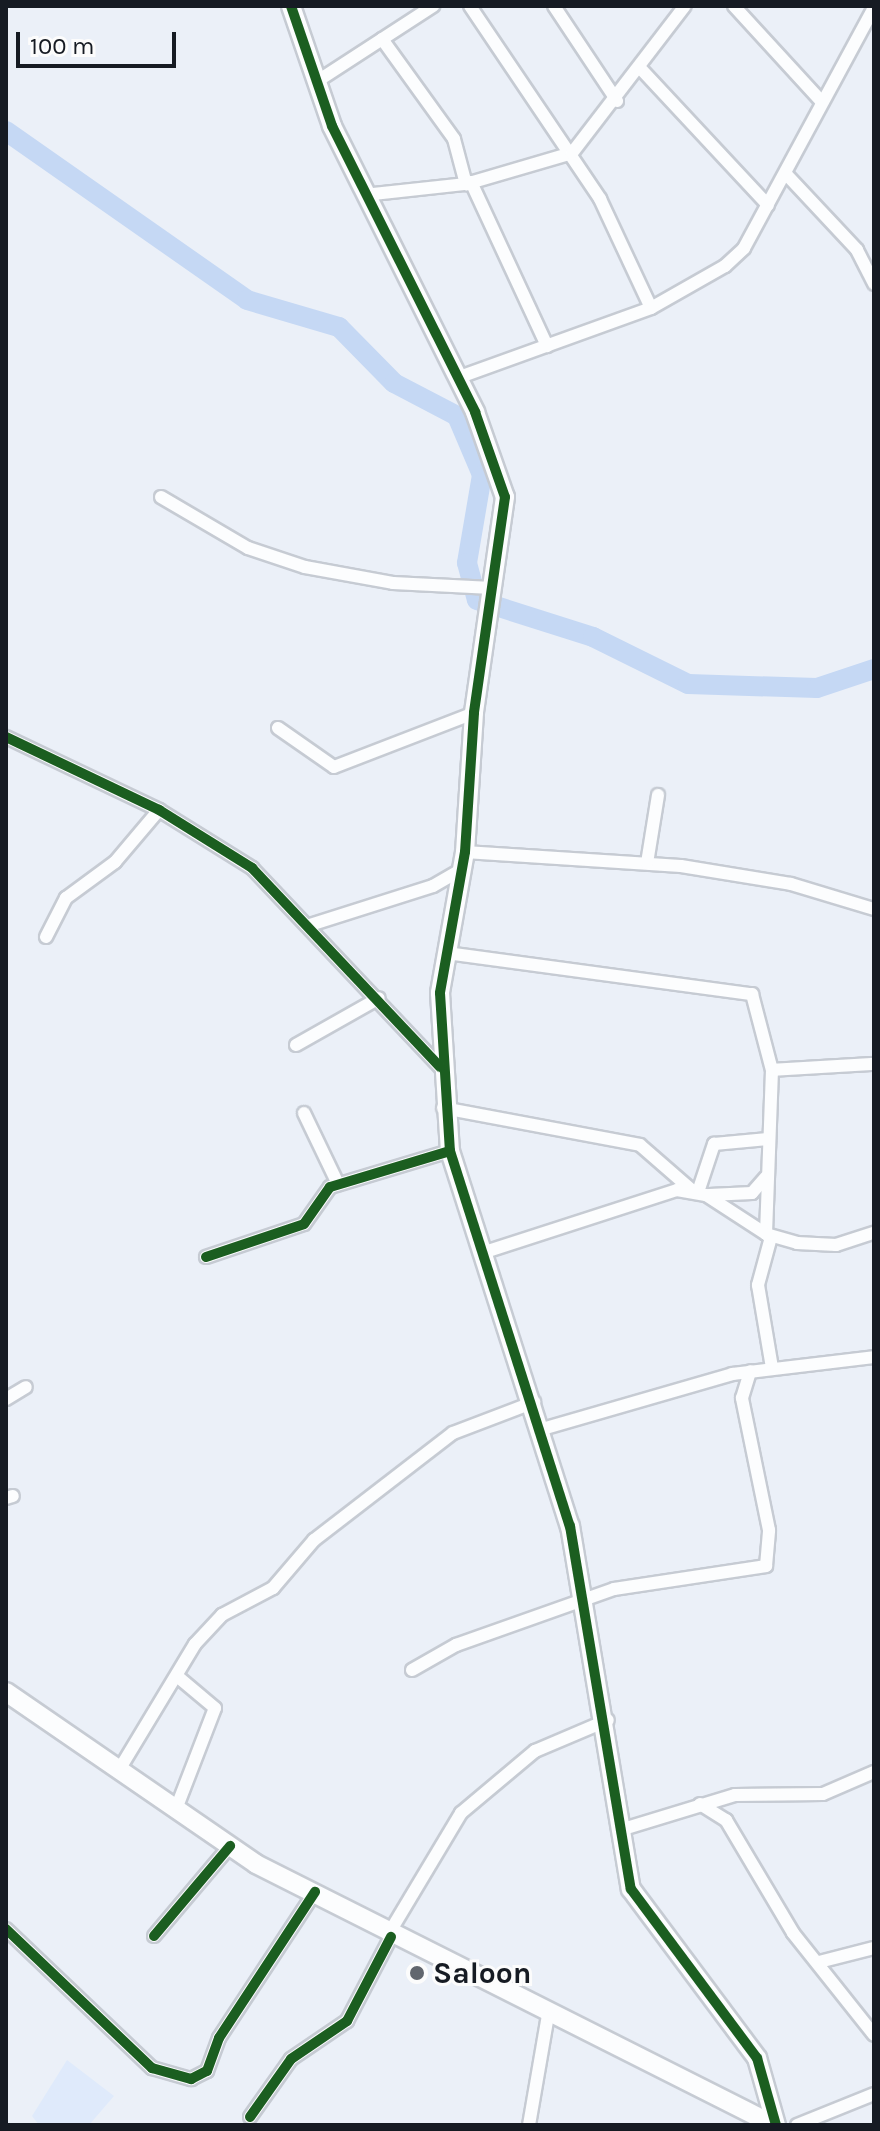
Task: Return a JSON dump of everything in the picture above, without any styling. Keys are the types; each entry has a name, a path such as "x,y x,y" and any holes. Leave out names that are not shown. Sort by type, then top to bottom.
{"street":[{"path":"291,6 316,82 364,195 492,447 505,497 474,713 463,860 447,953 440,1067 450,1151 534,1402 588,1598 631,1889 757,2058 775,2125"},
{"path":"316,82 433,6"},
{"path":"470,6 572,153 651,308"},
{"path":"554,6 617,101"},
{"path":"364,195 469,183 572,153 617,101 685,6"},
{"path":"734,6 822,102"},
{"path":"457,378 651,308 725,266 786,174 874,8"},
{"path":"382,39 454,139 469,183 547,346"},
{"path":"641,69 768,205"},
{"path":"786,174 857,250 874,284"},
{"path":"161,497 248,548 305,567 393,583 492,588"},
{"path":"278,728 334,767 474,713"},
{"path":"6,737 159,810 252,868 379,998 440,1067"},
{"path":"647,863 658,795"},
{"path":"46,937 66,898 115,862 159,810"},
{"path":"310,925 433,886 463,860 647,863 781,882 874,909"},
{"path":"447,953 659,987 742,990 761,1008 772,1070 766,1177 768,1236 758,1285 772,1368"},
{"path":"296,1045 379,998"},
{"path":"772,1070 874,1064"},
{"path":"443,1108 640,1145 699,1193 768,1236 818,1246 874,1233"},
{"path":"304,1113 338,1184"},
{"path":"699,1193 714,1144 768,1139"},
{"path":"206,1257 304,1224 320,1194 338,1184 450,1151"},
{"path":"485,1252 660,1194 752,1193 766,1177"},
{"path":"542,1429 750,1371 874,1357"},
{"path":"412,1670 456,1645 588,1598 646,1581 736,1574 770,1562 742,1398 750,1371"},
{"path":"6,1399 26,1387"},
{"path":"119,1770 177,1676 222,1615 273,1588 314,1540 453,1433 534,1402"},
{"path":"176,1809 215,1708 177,1676"},
{"path":"6,1692 230,1846 390,1936 775,2125"},
{"path":"250,2117 291,2059 347,2021 390,1936 461,1813 535,1751 608,1720"},
{"path":"620,1830 735,1795 811,1797 874,1772"},
{"path":"726,1820 735,1795"},
{"path":"700,1804 726,1820 793,1933 874,2035"},
{"path":"154,1936 230,1846"},
{"path":"6,1929 152,2068 191,2079 207,2071 219,2038 315,1892"},
{"path":"819,1962 874,1948"},
{"path":"529,2125 548,2015"},
{"path":"797,2125 874,2094"}],"shaded area":[{"path":"67,2060 114,2096 89,2125 39,2125 32,2116"}],"waterway":[{"path":"6,131 247,300 339,327 394,383 457,416 482,475 467,563 477,600 593,637 688,684 817,688 874,669"}],"cycle path":[{"path":"291,6 332,126 475,412 505,497 474,713 465,852 440,993 450,1151 570,1526 631,1889 757,2058 776,2125"},
{"path":"6,737 159,810 252,868 440,1067"},
{"path":"206,1257 304,1224 330,1187 450,1151"},
{"path":"154,1936 230,1846"},
{"path":"6,1929 152,2068 191,2079 207,2071 219,2038 315,1892"},
{"path":"250,2117 291,2059 347,2021 391,1937"}],"place":[{"name":"Saloon","path":"417,1973"}]}
